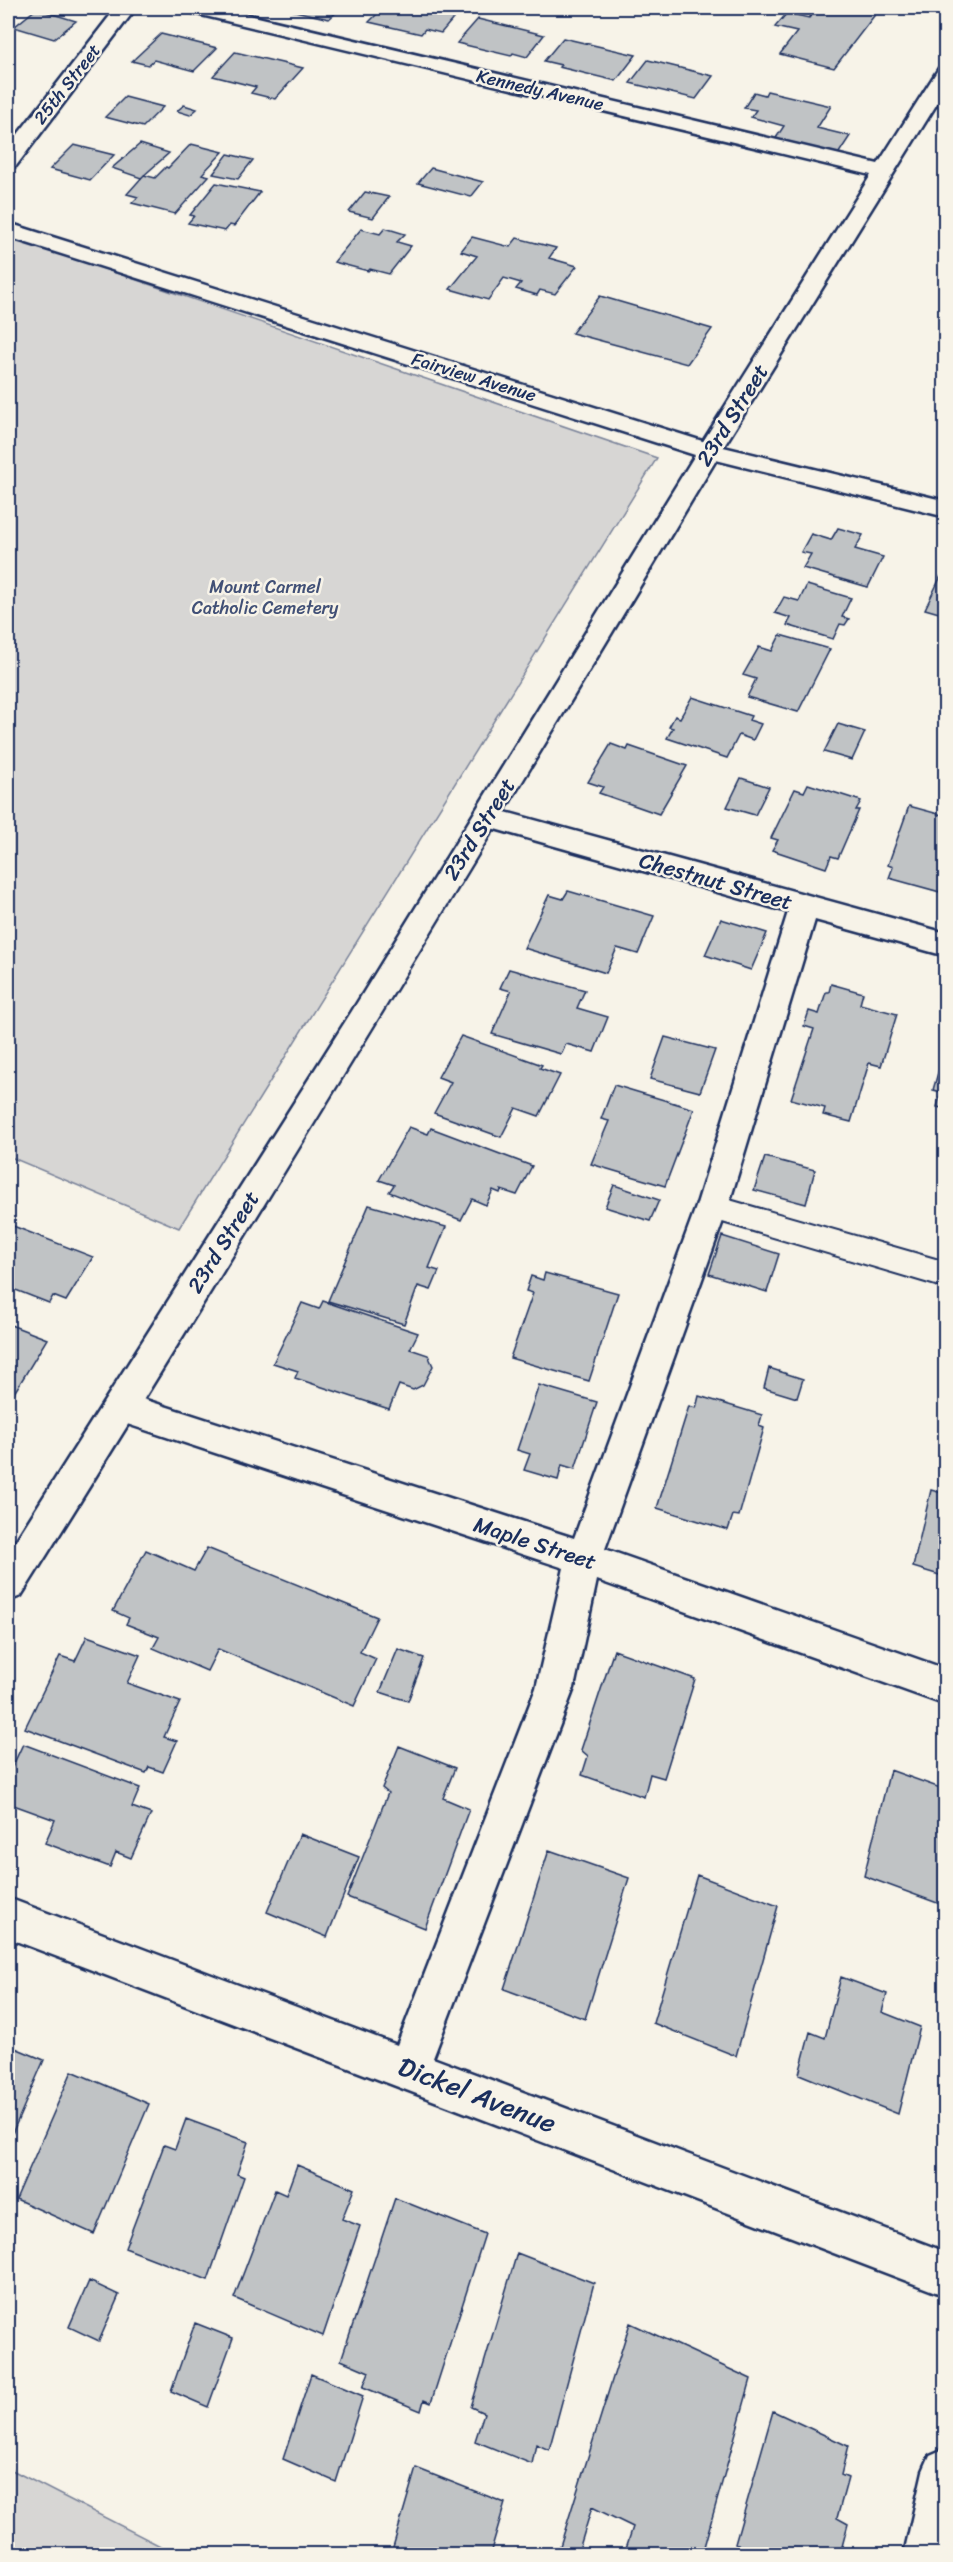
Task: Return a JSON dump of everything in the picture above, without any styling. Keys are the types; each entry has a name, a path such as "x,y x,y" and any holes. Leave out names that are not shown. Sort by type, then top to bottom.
{"street":[{"name":"25th Street","path":"8,161 126,8"},
{"name":"Kennedy Avenue","path":"197,8 883,172"},
{"name":"23rd Street","path":"8,1584 121,1407 487,817 709,451 945,72"},
{"name":"Fairview Avenue","path":"8,230 709,451 945,509"},
{"name":"Chestnut Street","path":"487,817 945,945"},
{"path":"408,2069 555,1688 584,1558 672,1322 712,1207 805,905"},
{"name":"Maple Street","path":"121,1407 584,1558 945,1687"},
{"name":"Dickel Avenue","path":"8,1918 945,2274"},
{"path":"927,2554 945,2471"}],"lane":[{"path":"712,1207 945,1275"}],"green space":[{"name":"Mount Carmel Catholic Cemetery","path":"8,236 657,458 179,1228 8,1156"},
{"path":"8,2468 176,2554 8,2554"}],"building":[{"path":"282,8 341,8 329,19"},
{"path":"383,8 440,8 459,12 441,33 425,29 421,34 369,22"},
{"path":"818,8 859,8 877,12 834,68 780,54 797,32 775,27 787,13 809,18"},
{"path":"36,9 76,21 54,39 14,27"},
{"path":"478,19 544,35 527,57 513,53 511,56 457,43"},
{"path":"161,34 217,48 194,71 154,60 148,65 132,61"},
{"path":"563,38 636,55 616,81 544,61"},
{"path":"235,52 303,68 275,99 251,93 256,87 213,76"},
{"path":"648,60 713,76 696,99 630,83"},
{"path":"767,91 831,106 817,128 850,136 837,156 774,141 784,126 751,117 756,110 744,108 754,92 765,95"},
{"path":"125,97 163,107 143,127 105,117"},
{"path":"184,105 197,109 190,115 177,111"},
{"path":"140,144 169,153 141,178 112,168"},
{"path":"191,144 223,152 202,174 209,176 175,214 132,203 138,197 127,194 144,175 155,178"},
{"path":"74,145 114,155 90,180 50,169"},
{"path":"228,154 253,160 238,179 213,174"},
{"path":"431,168 483,182 471,197 418,183"},
{"path":"216,183 260,192 234,226 230,225 225,231 188,223 194,216 190,215"},
{"path":"365,192 389,197 373,218 349,212"},
{"path":"385,228 405,234 397,242 411,246 389,274 334,262 361,229 380,234"},
{"path":"472,237 510,247 517,238 556,248 549,258 577,266 555,294 540,290 537,295 516,289 521,283 504,278 488,300 450,289 477,256 461,251"},
{"path":"600,296 712,329 687,364 572,333"},
{"path":"838,528 863,535 855,549 883,557 868,587 803,568 811,554 801,552 811,534 831,540"},
{"path":"941,576 946,577 946,615 925,609"},
{"path":"807,585 851,598 842,617 849,619 845,625 840,624 833,639 787,625 791,618 775,613 784,597 799,601"},
{"path":"780,635 830,649 798,712 747,697 756,679 743,675 759,647 772,651"},
{"path":"692,697 751,716 749,720 761,724 753,740 739,735 727,758 667,738 673,728 669,727 675,716 680,718"},
{"path":"838,724 865,732 852,760 824,752"},
{"path":"611,744 627,750 629,746 687,766 659,814 599,793 603,787 588,782"},
{"path":"741,778 769,787 755,815 727,807"},
{"path":"808,784 861,801 838,858 831,856 826,868 772,850 778,840 771,838 795,789 804,792"},
{"path":"909,806 946,816 946,880 940,892 889,878 893,867 888,865"},
{"path":"568,891 654,916 638,954 617,948 606,973 524,948 549,895 563,899"},
{"path":"721,919 767,933 751,970 705,955"},
{"path":"509,969 585,990 577,1008 608,1017 594,1052 566,1044 561,1054 492,1034 511,991 500,988"},
{"path":"831,984 863,993 860,1004 897,1014 881,1066 869,1063 851,1122 823,1115 825,1108 791,1099 814,1029 804,1026 809,1011 819,1014"},
{"path":"461,1036 542,1065 540,1068 560,1075 539,1116 516,1108 501,1137 434,1113 451,1082 438,1077"},
{"path":"665,1037 715,1050 700,1092 650,1079"},
{"path":"946,1045 946,1109 937,1107 941,1092 933,1090"},
{"path":"614,1085 694,1109 665,1186 591,1164 609,1121 601,1119"},
{"path":"409,1127 428,1134 431,1128 532,1166 517,1195 493,1190 486,1205 472,1199 461,1220 389,1192 394,1185 379,1180"},
{"path":"765,1157 815,1170 806,1204 754,1190"},
{"path":"614,1185 659,1200 650,1221 605,1207"},
{"path":"369,1205 446,1227 429,1268 439,1271 431,1290 418,1286 404,1324 328,1301"},
{"path":"8,1224 93,1257 66,1301 53,1296 49,1303 8,1287"},
{"path":"722,1236 779,1254 767,1292 709,1274"},
{"path":"545,1273 618,1293 589,1381 510,1358 533,1293 526,1291 531,1276 543,1280"},
{"path":"323,1301 418,1333 410,1349 428,1355 433,1366 423,1385 413,1390 399,1385 389,1409 295,1378 298,1371 273,1363 302,1303 319,1309"},
{"path":"8,1324 47,1339 8,1403"},
{"path":"769,1368 803,1379 797,1398 764,1388"},
{"path":"539,1385 597,1402 575,1469 562,1465 558,1480 524,1470 530,1454 517,1450"},
{"path":"699,1396 762,1415 759,1426 764,1428 739,1516 733,1515 728,1530 657,1508 689,1406 696,1408"},
{"path":"931,1490 946,1494 946,1577 913,1567"},
{"path":"207,1548 377,1617 360,1652 376,1659 354,1706 218,1649 207,1671 153,1648 159,1637 126,1624 129,1618 113,1611 146,1550 194,1571"},
{"path":"87,1636 140,1655 127,1683 180,1702 164,1737 177,1741 163,1772 149,1767 146,1773 25,1728 60,1656 75,1661"},
{"path":"398,1649 424,1658 408,1701 380,1692"},
{"path":"614,1650 695,1679 664,1778 650,1774 644,1797 582,1775 588,1756 581,1750"},
{"path":"23,1744 140,1788 132,1807 151,1814 131,1858 116,1852 110,1867 45,1843 55,1820 8,1803 8,1776"},
{"path":"399,1746 455,1768 443,1798 469,1809 425,1928 347,1897 388,1793 382,1788"},
{"path":"890,1770 946,1790 946,1880 940,1904 864,1876"},
{"path":"300,1834 359,1857 327,1937 267,1912"},
{"path":"549,1850 629,1878 585,2019 504,1989"},
{"path":"697,1875 778,1906 736,2056 653,2023"},
{"path":"841,1977 887,1994 882,2012 920,2027 898,2114 799,2074 810,2032 825,2038"},
{"path":"8,2045 44,2060 8,2143"},
{"path":"72,2071 149,2104 94,2234 16,2199"},
{"path":"186,2119 248,2142 237,2174 244,2177 208,2280 125,2248 164,2145 175,2149"},
{"path":"297,2165 354,2189 342,2219 360,2226 323,2336 234,2298 275,2190 286,2195"},
{"path":"395,2198 485,2234 431,2403 424,2400 421,2411 363,2387 369,2372 341,2360"},
{"path":"517,2253 594,2283 549,2450 536,2444 532,2464 475,2441 484,2413 471,2407"},
{"path":"89,2281 119,2295 99,2341 69,2327"},
{"path":"195,2323 233,2338 208,2407 171,2391"},
{"path":"630,2323 751,2379 702,2554 624,2554 633,2527 592,2507 578,2553 560,2546"},
{"path":"311,2374 363,2396 336,2482 283,2459"},
{"path":"773,2411 848,2446 841,2475 848,2478 837,2518 848,2524 840,2554 741,2554 743,2547 735,2544"},
{"path":"416,2468 505,2503 490,2554 391,2554"}]}
